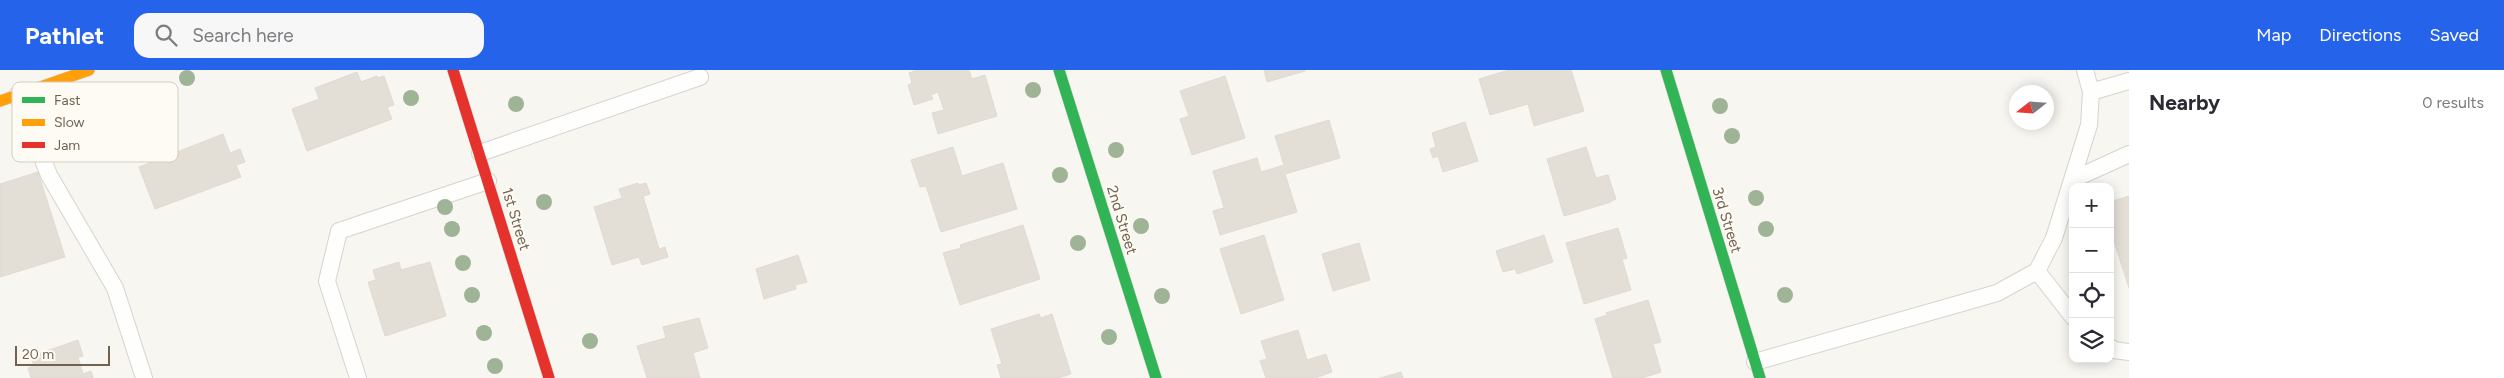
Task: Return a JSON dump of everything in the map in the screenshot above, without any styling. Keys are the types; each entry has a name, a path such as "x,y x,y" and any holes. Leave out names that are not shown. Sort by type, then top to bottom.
{"street":[{"path":"54,82 89,70"},
{"name":"1st Street","path":"453,70 549,378"},
{"name":"2nd Street","path":"1060,70 1156,378"},
{"name":"3rd Street","path":"1666,70 1757,370"},
{"path":"0,100 12,96"}],"lane":[{"path":"1757,370 1998,293 2038,271 2054,238 2088,124 2091,92 2085,70"},
{"path":"480,153 700,77"},
{"path":"2091,92 2129,81"},
{"path":"2072,180 2129,154"},
{"path":"44,162 49,175 114,288 144,378"},
{"path":"358,378 327,281 339,231 488,181"},
{"path":"2038,271 2069,312"},
{"path":"2114,350 2129,352"}],"building":[{"path":"917,70 969,70 972,79 985,75 997,116 938,134 932,113 944,110 938,92 931,95 933,99 914,105 908,85 912,83 909,73"},
{"path":"1264,70 1305,70 1305,71 1267,82"},
{"path":"1509,70 1571,70 1584,111 1534,126 1528,104 1490,115 1479,79"},
{"path":"357,72 361,82 377,76 378,78 384,76 394,105 387,107 392,119 307,151 292,109 319,99 315,88"},
{"path":"1225,76 1245,138 1192,155 1180,119 1189,116 1180,91"},
{"path":"1329,120 1340,158 1285,174 1297,212 1220,235 1213,211 1224,208 1213,171 1257,158 1261,172 1284,165 1275,136"},
{"path":"1465,122 1478,161 1443,172 1438,156 1433,158 1430,149 1436,147 1432,133"},
{"path":"223,134 230,153 240,149 245,162 236,165 241,177 155,209 139,167 152,162 178,162 178,152"},
{"path":"953,147 962,176 1003,163 1017,209 941,232 926,186 920,187 911,160"},
{"path":"1586,147 1596,178 1608,175 1616,199 1564,216 1547,159"},
{"path":"38,172 65,257 0,277 0,184"},
{"path":"638,183 639,185 646,183 650,194 643,196 659,249 665,247 668,257 642,265 639,257 612,265 594,207 622,198 619,189"},
{"path":"2129,196 2129,288 2114,241 2114,201"},
{"path":"1023,225 1040,279 960,305 943,253 961,248 960,245"},
{"path":"1618,228 1627,258 1622,259 1631,290 1584,304 1566,243"},
{"path":"1264,235 1284,300 1241,314 1220,249"},
{"path":"1544,235 1553,262 1517,274 1515,269 1503,272 1496,251"},
{"path":"1359,243 1370,280 1333,291 1322,254"},
{"path":"798,255 807,282 795,285 796,289 764,299 756,269"},
{"path":"399,262 401,270 430,262 446,316 385,336 368,282 376,280 373,270"},
{"path":"1648,300 1661,342 1653,344 1661,372 1642,378 1613,378 1595,319 1607,315 1606,313"},
{"path":"1039,314 1041,318 1052,314 1071,374 1058,378 1001,378 997,365 1002,364 991,329"},
{"path":"699,318 708,348 693,353 700,378 647,378 637,346 666,338 663,327"},
{"path":"1298,330 1307,360 1326,354 1332,372 1315,378 1266,378 1260,361 1267,359 1261,341"},
{"path":"78,340 83,356 78,357 83,374 91,371 93,378 31,378 28,368 34,366 32,360 39,358 38,354"},
{"path":"1401,372 1403,378 1380,378"}],"traffic: fast":[{"path":"1059,70 1156,378"},
{"path":"1666,70 1760,378"}],"traffic: slow":[{"path":"55,82 89,70"},
{"path":"0,101 12,97"}],"traffic: jam":[{"path":"453,70 549,378"}]}
